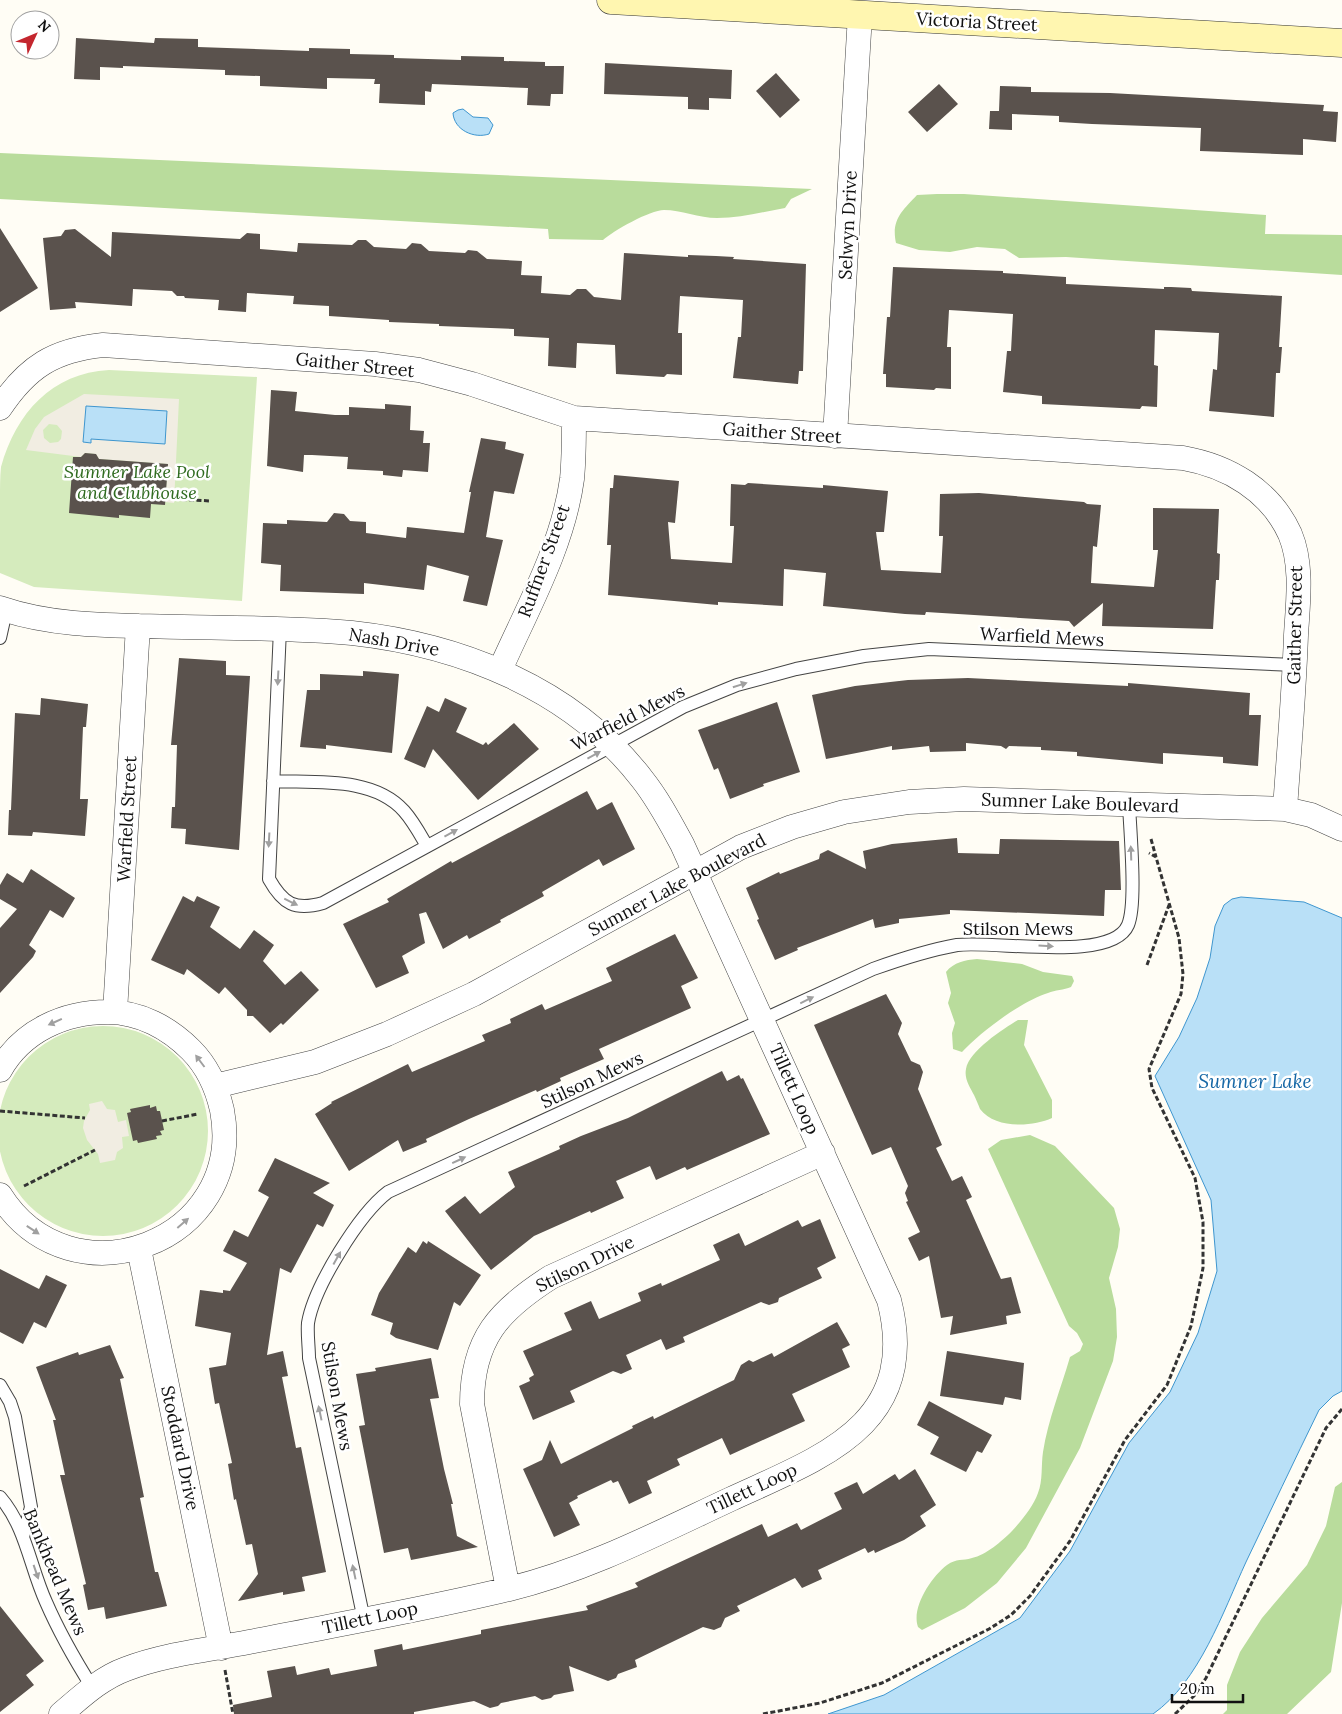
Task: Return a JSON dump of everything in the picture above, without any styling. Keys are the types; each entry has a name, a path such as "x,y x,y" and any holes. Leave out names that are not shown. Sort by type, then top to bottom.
{"street":[{"name":"Victoria Street","path":"612,0 1342,43"},
{"name":"Selwyn Drive","path":"835,436 860,15"},
{"name":"Gaither Street","path":"0,408 14,387 32,369 54,356 78,348 103,345 375,364 418,370 472,384 574,418 1183,458 1218,466 1234,473 1264,498 1290,534 1299,574 1285,809"},
{"name":"Ruffner Street","path":"500,670 544,572 562,523 572,481 574,418"},
{"name":"Nash Drive","path":"3,610 77,623 280,629 352,634 418,644 467,657 500,670 541,692 586,722 612,745 641,778 662,806 695,872"},
{"name":"Warfield Street","path":"115,1012 138,626"},
{"name":"Sumner Lake Boulevard","path":"215,1086 315,1062 387,1034 474,994 741,847 792,827 844,812 909,802 964,799 1285,809 1310,815 1342,829"},
{"name":"Tillett Loop","path":"61,1714 92,1687 111,1675 128,1668 168,1657 364,1620 508,1589 560,1575 597,1561 806,1464 840,1445 854,1434 870,1416 886,1390 893,1368 895,1322 889,1300 695,872"},
{"path":"0,1070 18,1046 42,1028 64,1018 88,1012 115,1012 157,1024 180,1039 196,1056 215,1086 224,1121 224,1146 218,1172 208,1194 193,1214 174,1231 139,1249 101,1254 78,1251 51,1242 27,1227 0,1196"},
{"name":"Stilson Drive","path":"508,1589 472,1404 472,1388 478,1356 483,1342 501,1315 526,1293 551,1278 823,1153"},
{"name":"Stoddard Drive","path":"139,1249 221,1648"}],"lane":[{"path":"0,638 3,610"},
{"name":"Warfield Mews","path":"280,629 269,880 279,897 297,906 310,907 324,903 683,707 737,685 796,669 864,656 929,649 1295,665"},
{"path":"273,781 356,785 382,794 403,810 427,846"},
{"name":"Stilson Mews","path":"364,1620 309,1358 308,1325 317,1294 356,1225 367,1210 388,1192 874,969 933,950 984,943 1072,948 1100,945 1112,940 1128,927 1131,917 1129,804"},
{"path":"0,1385 10,1402 15,1417 32,1507 23,1537"},
{"name":"Bankhead Mews","path":"0,1497 18,1524 46,1601 71,1652 92,1687"}],"path":[{"path":"174,499 210,501"},
{"path":"762,1714 820,1703 882,1683 1011,1616 1030,1596 1070,1541 1125,1440 1167,1386 1191,1326 1203,1268 1203,1222 1195,1178 1152,1088 1149,1068 1181,994 1183,974 1179,938 1156,857 1140,850 1130,849"},
{"path":"1147,965 1169,905"},
{"path":"162,1120 221,1109"},
{"path":"0,1111 86,1118"},
{"path":"0,1196 95,1150"},
{"path":"1175,1714 1194,1696 1206,1678 1326,1428 1342,1408"},
{"path":"221,1648 233,1714"}],"green space":[{"path":"0,153 812,189 791,199 785,208 759,213 717,218 664,210 650,213 603,240 549,239 548,229 0,199"},
{"path":"964,194 1266,215 1265,234 1342,235 1342,275 1066,257 1019,258 1005,249 977,247 950,252 919,250 896,243 896,222 907,206 917,195"},
{"name":"Sumner Lake Pool and Clubhouse","path":"109,370 257,377 242,601 34,587 0,573 1,467 16,429 39,399 54,388 70,379 89,373"},
{"path":"977,959 1022,964 1043,972 1072,976 1074,981 1071,987 1037,997 1014,1010 991,1026 962,1052 953,1049 952,1033 955,1023 948,1003 951,993 946,972 960,962"},
{"path":"1018,1020 1028,1020 1024,1045 1052,1100 1052,1118 1044,1121 1014,1124 995,1120 980,1109 966,1076 968,1062 973,1055 996,1035"},
{"path":"93,1026 113,1026 134,1030 153,1038 170,1050 184,1064 196,1081 204,1100 208,1131 204,1162 196,1181 184,1198 170,1212 153,1224 134,1232 113,1236 93,1236 72,1232 53,1224 36,1212 22,1198 10,1181 2,1162 -2,1141 -2,1121 2,1100 10,1081 22,1064 36,1050 53,1038 72,1030"},
{"path":"1030,1135 1055,1146 1114,1208 1120,1229 1118,1247 1109,1278 1116,1309 1117,1337 1113,1361 1080,1448 1026,1548 997,1583 965,1608 922,1630 918,1627 917,1611 924,1593 941,1570 957,1560 983,1554 994,1547 1012,1531 1036,1498 1040,1488 1043,1452 1055,1404 1070,1357 1080,1351 1083,1344 1077,1333 1069,1326 988,1149 1001,1140"},
{"path":"1342,1482 1342,1603 1331,1672 1287,1714 1223,1714 1227,1710 1227,1685 1240,1652 1262,1618 1307,1565 1326,1526 1335,1487"}],"shaded area":[{"path":"84,394 179,399 174,503 165,502 168,464 99,459 96,454 85,453 81,457 26,450 35,429 44,417","holes":["167,412 165,444 91,439","49,424 57,425 62,431 61,439 58,442 50,443 44,438 43,430"]},
{"path":"102,1101 107,1109 115,1110 118,1122 126,1120 129,1136 122,1137 123,1148 117,1152 115,1160 100,1163 98,1154 87,1140 83,1128 84,1121 90,1110 89,1104"}],"water":[{"path":"463,109 473,117 488,118 493,125 489,134 471,134 461,128 454,119 453,113"},
{"path":"86,406 167,411 165,444 91,439 91,443 83,442"},
{"name":"Sumner Lake","path":"1241,897 1304,902 1342,918 1342,1391 1333,1396 1319,1410 1246,1562 1219,1624 1197,1665 1184,1684 1153,1714 828,1714 884,1695 1020,1618 1070,1551 1129,1443 1170,1392 1198,1333 1217,1271 1211,1200 1155,1076 1179,1037 1197,998 1210,958 1215,926 1224,905 1232,899"}],"building":[{"path":"76,38 154,43 155,38 198,39 198,47 309,51 309,48 350,49 350,54 394,55 394,58 461,60 461,56 504,57 504,61 545,62 545,66 564,66 563,94 551,94 550,106 527,105 528,88 432,84 431,92 425,91 425,105 379,103 380,84 374,84 375,79 327,78 327,89 260,86 260,76 225,75 225,70 123,66 123,68 100,67 100,80 74,79"},
{"path":"605,63 732,70 731,99 709,98 709,110 688,109 688,97 604,94"},
{"path":"776,73 800,100 780,118 756,91"},
{"path":"939,84 958,104 927,132 908,112"},
{"path":"1000,86 1031,87 1031,92 1110,93 1324,105 1323,111 1338,112 1336,142 1303,139 1303,155 1200,151 1201,128 1059,122 1059,116 1012,114 1012,130 989,129 990,111 999,111"},
{"path":"0,228 38,288 0,312"},
{"path":"75,229 111,257 112,232 240,239 247,233 260,234 260,249 297,252 298,243 352,245 358,240 366,240 374,247 406,249 412,243 421,244 429,251 465,253 468,250 477,251 487,259 522,261 521,275 542,276 541,293 570,295 577,289 586,289 594,297 621,300 624,253 688,257 688,255 734,257 733,259 806,264 803,371 799,371 798,384 733,378 738,337 741,337 743,300 680,296 678,333 682,333 682,375 667,374 664,377 616,374 615,345 577,343 576,368 548,366 549,338 514,336 514,329 439,326 439,324 389,322 389,320 329,316 329,306 293,304 294,296 247,293 246,312 218,310 219,300 185,298 184,296 177,296 172,291 133,289 132,306 75,302 76,308 50,310 43,238 61,236 65,230"},
{"path":"893,267 1003,271 1003,273 1066,277 1066,284 1164,289 1164,287 1191,288 1192,291 1282,296 1279,347 1282,347 1280,373 1276,373 1274,417 1209,411 1213,369 1217,370 1219,333 1155,330 1154,365 1158,366 1157,407 1142,406 1140,409 1042,404 1042,396 1003,392 1007,351 1011,351 1013,314 949,310 947,347 951,347 951,389 936,388 934,390 886,387 886,374 883,374 887,317 890,317"},
{"path":"271,390 297,392 295,411 349,415 349,407 385,409 385,404 411,406 410,430 424,431 423,443 430,443 428,472 403,470 402,477 383,475 383,471 347,469 348,457 312,455 304,455 303,472 267,466"},
{"path":"481,438 506,442 505,449 524,454 514,494 494,491 486,537 503,540 487,606 463,601 469,576 427,565 424,590 364,583 364,594 280,591 281,565 261,563 263,523 287,524 287,520 327,522 334,513 344,514 350,521 366,522 366,533 406,538 407,527 464,533 471,492 469,492"},
{"path":"85,453 96,454 99,459 168,464 165,505 151,504 150,518 119,515 119,518 69,513 73,457 81,457"},
{"path":"614,475 679,481 675,523 668,522 671,559 732,563 734,526 730,526 731,484 745,485 748,483 823,488 823,485 888,491 884,532 876,532 881,570 941,573 943,536 939,536 940,494 979,493 1101,505 1097,547 1093,546 1091,583 1154,587 1158,550 1153,550 1153,508 1219,509 1217,553 1220,554 1219,580 1216,580 1213,629 1102,626 1103,603 1074,627 1069,621 926,612 925,615 905,614 823,606 826,573 784,569 783,606 718,602 718,605 608,595 611,545 607,545 610,488 613,488"},
{"path":"179,658 226,661 226,675 250,676 239,850 185,844 186,829 171,828 172,807 175,807 177,745 171,745"},
{"path":"363,671 399,674 392,753 326,745 326,749 300,747 307,690 320,690 320,674 363,676"},
{"path":"968,678 1128,686 1128,683 1250,693 1249,715 1261,715 1258,766 1223,763 1223,757 1163,753 1163,764 1077,756 1077,752 1041,750 1041,747 1009,746 1006,749 1001,746 966,743 966,751 930,752 929,746 892,750 892,746 826,759 812,695 855,686 908,680"},
{"path":"41,698 88,704 86,727 83,727 80,799 88,799 85,836 33,832 32,836 8,835 9,810 11,810 15,713 40,715"},
{"path":"445,698 467,708 456,732 483,745 486,742 488,745 514,723 539,749 478,800 433,749 425,768 404,759 427,706 439,712"},
{"path":"777,702 800,772 763,784 764,786 730,799 718,768 714,770 698,730"},
{"path":"587,791 597,810 612,802 635,849 603,866 599,859 542,892 544,896 500,920 501,922 469,939 467,935 443,949 426,912 419,914 425,943 402,956 409,973 376,988 343,924 389,902 387,899 451,861 452,863"},
{"path":"957,838 958,853 999,854 1000,839 1119,841 1121,890 1105,890 1104,916 950,910 950,914 899,919 899,923 875,928 873,919 797,948 798,950 775,960 757,920 759,919 746,888 779,872 780,874 819,859 820,854 828,850 866,869 863,851 892,844"},
{"path":"31,869 75,898 63,918 50,910 29,945 36,951 33,957 0,993 0,928 17,909 0,899 0,885 7,873 23,883"},
{"path":"183,896 194,902 197,896 220,907 210,927 240,949 254,930 274,945 263,961 285,985 301,971 319,990 283,1025 281,1023 270,1033 253,1016 247,1016 247,1010 225,987 219,994 187,969 184,975 151,960"},
{"path":"675,934 698,978 681,986 691,1008 599,1049 604,1059 560,1078 561,1081 469,1119 426,1139 427,1142 403,1152 398,1140 349,1171 315,1114 331,1102 408,1064 412,1072 485,1041 482,1035 511,1023 510,1019 542,1004 545,1010 612,981 606,968"},
{"path":"886,994 902,1023 898,1034 911,1061 920,1065 923,1072 918,1089 942,1145 936,1148 952,1181 962,1176 972,1197 966,1200 1001,1279 1011,1277 1021,1313 1006,1316 1007,1324 950,1335 953,1316 941,1318 929,1256 919,1261 908,1238 920,1232 906,1202 908,1201 905,1193 908,1186 891,1147 872,1155 814,1025"},
{"path":"722,1071 727,1081 739,1075 741,1079 743,1078 770,1134 687,1170 685,1167 656,1180 650,1166 616,1181 624,1198 534,1236 491,1270 445,1211 465,1196 480,1214 515,1187 508,1172 560,1149 559,1146 581,1136 628,1118"},
{"path":"150,1105 150,1108 156,1106 157,1111 160,1111 164,1130 160,1131 162,1135 156,1136 157,1139 138,1143 137,1140 133,1141 127,1113 131,1112 130,1109"},
{"path":"275,1158 330,1183 313,1193 334,1205 323,1227 317,1224 291,1273 280,1268 267,1355 283,1351 288,1376 282,1377 296,1448 301,1447 326,1572 302,1577 305,1591 283,1595 283,1592 238,1601 258,1574 252,1544 246,1545 236,1499 234,1500 228,1464 232,1463 219,1403 215,1404 209,1368 226,1365 231,1333 195,1326 200,1290 223,1293 223,1290 230,1291 247,1263 223,1251 234,1230 248,1237 269,1197 258,1191"},
{"path":"820,1219 836,1258 817,1268 822,1278 779,1298 778,1302 769,1305 761,1302 683,1337 685,1342 666,1350 661,1339 626,1355 632,1369 621,1374 613,1371 570,1391 575,1402 533,1420 519,1386 530,1381 529,1378 534,1375 523,1351 572,1330 564,1313 591,1301 599,1319 641,1301 638,1293 661,1283 662,1286 720,1260 713,1245 739,1233 745,1246 798,1220 802,1227"},
{"path":"423,1241 427,1244 428,1241 481,1275 460,1306 454,1302 438,1350 396,1338 390,1334 393,1323 371,1315 379,1293 408,1247 416,1253"},
{"path":"0,1269 39,1289 46,1275 67,1285 46,1328 34,1322 23,1344 0,1332"},
{"path":"837,1322 850,1345 842,1349 850,1367 792,1394 805,1421 730,1455 722,1438 677,1459 680,1465 647,1481 652,1493 629,1504 618,1481 613,1483 611,1480 577,1496 578,1498 569,1503 580,1525 554,1537 523,1469 542,1460 550,1440 561,1464 633,1428 632,1426 653,1416 654,1419 734,1380 741,1365 749,1360 753,1362 772,1353 774,1357"},
{"path":"110,1345 124,1378 120,1379 144,1497 140,1498 155,1572 158,1572 167,1606 106,1619 104,1607 88,1610 83,1585 86,1584 60,1475 65,1475 53,1420 56,1420 36,1367 78,1352 79,1355"},
{"path":"947,1351 1024,1363 1021,1400 1005,1397 1003,1405 940,1396"},
{"path":"431,1358 439,1398 430,1399 453,1504 451,1504 457,1536 478,1547 411,1560 408,1548 384,1553 359,1426 365,1425 356,1374 376,1371 375,1368"},
{"path":"929,1401 992,1435 982,1453 977,1451 966,1472 930,1454 939,1437 917,1425"},
{"path":"915,1469 936,1505 920,1516 926,1526 904,1540 875,1553 874,1550 868,1553 865,1548 818,1570 822,1579 802,1588 795,1578 737,1606 740,1611 725,1618 721,1627 714,1630 703,1627 635,1660 637,1667 618,1674 616,1678 608,1681 569,1666 574,1691 554,1695 551,1698 542,1700 535,1696 501,1703 490,1708 474,1701 414,1712 414,1714 234,1714 233,1705 272,1697 267,1671 295,1666 297,1675 329,1668 331,1675 377,1666 374,1650 402,1644 403,1650 481,1634 481,1630 588,1610 586,1606 638,1587 635,1583 762,1524 768,1537 797,1523 801,1530 842,1509 834,1493 857,1482 863,1494 895,1474 899,1480"},
{"path":"0,1606 44,1661 26,1675 34,1685 0,1712"}]}
